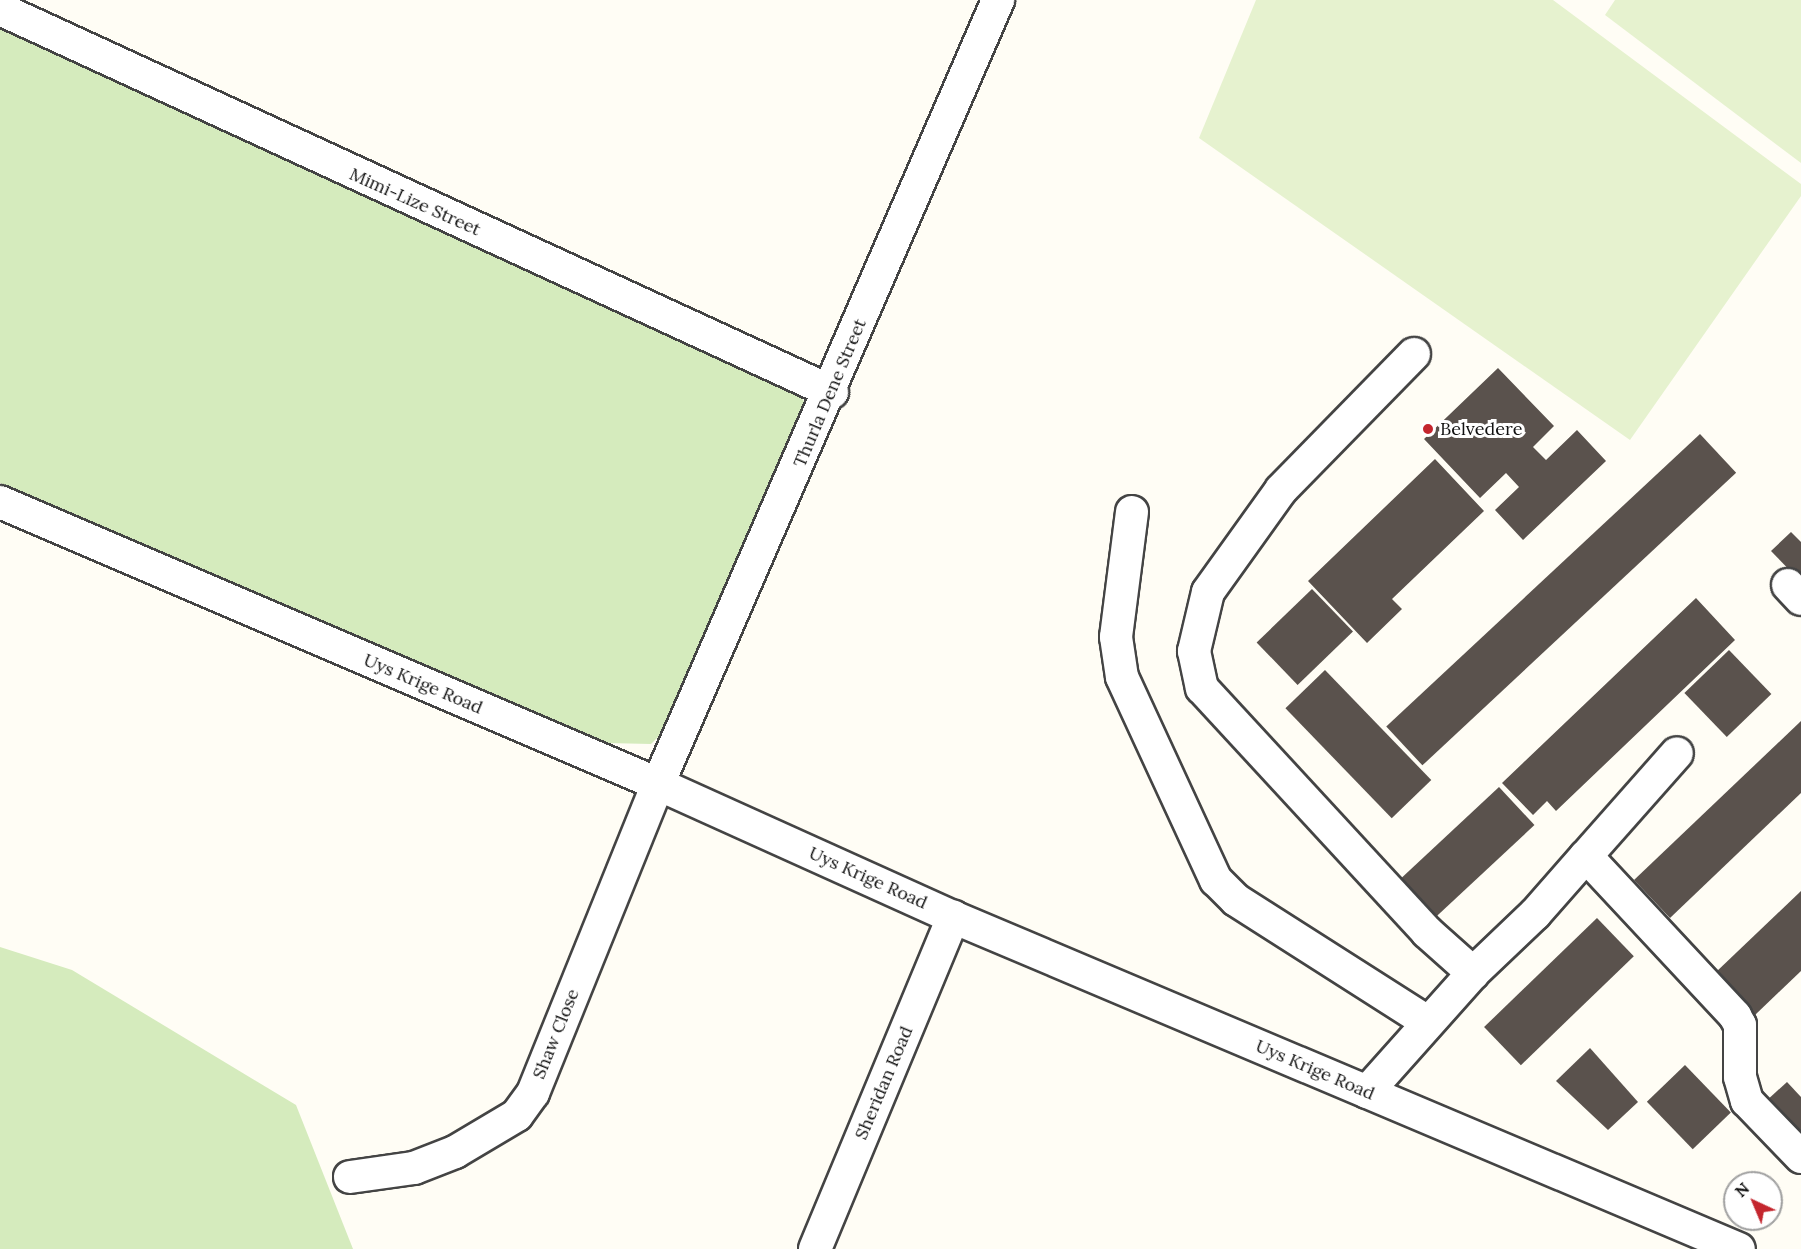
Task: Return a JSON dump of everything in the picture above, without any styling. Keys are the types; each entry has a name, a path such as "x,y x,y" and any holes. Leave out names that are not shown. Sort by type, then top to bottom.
{"street":[{"name":"Thurla Dene Street","path":"658,784 832,392 998,0"},
{"name":"Mimi-Lize Street","path":"0,9 832,392"},
{"path":"1414,354 1266,510 1208,592 1194,651 1202,688 1226,719 1427,932 1473,973"},
{"name":"Uys Krige Road","path":"0,502 658,784 953,917 1739,1249"},
{"path":"1132,512 1116,636 1122,677 1216,880 1236,900 1426,1021"},
{"path":"1366,1092 1426,1021 1535,914 1677,753"},
{"name":"Shaw Close","path":"351,1177 414,1168 490,1134 517,1115 533,1093 658,784"},
{"path":"1586,856 1735,1016 1740,1025 1740,1077 1747,1101 1779,1140 1801,1157"},
{"name":"Sheridan Road","path":"815,1249 953,917"}],"green space":[{"path":"1256,0 1553,0 1801,184 1801,196 1630,440 1199,138"},
{"path":"1615,0 1801,0 1801,163 1605,15"},
{"path":"0,14 791,381 810,411 671,724 651,744 606,743 0,483"},
{"path":"0,947 72,970 296,1105 353,1249 0,1249"}],"building":[{"path":"1498,368 1554,426 1533,447 1546,460 1577,430 1606,461 1523,540 1495,510 1519,487 1506,473 1480,498 1424,439"},
{"path":"1700,434 1736,473 1422,765 1386,727"},
{"path":"1435,459 1484,511 1392,599 1402,609 1367,643 1308,581"},
{"path":"1791,532 1801,542 1801,582 1771,551"},
{"path":"1312,589 1353,631 1298,685 1257,642"},
{"path":"1696,598 1735,640 1556,811 1547,801 1533,815 1502,783"},
{"path":"1729,650 1771,694 1727,737 1684,693"},
{"path":"1325,670 1431,780 1392,818 1285,708"},
{"path":"1801,721 1801,793 1670,918 1634,880"},
{"path":"1499,787 1534,825 1435,918 1400,880"},
{"path":"1801,891 1801,971 1755,1015 1715,973"},
{"path":"1597,918 1634,956 1521,1065 1484,1027"},
{"path":"1590,1048 1638,1102 1608,1130 1556,1081"},
{"path":"1685,1065 1731,1112 1693,1149 1647,1102"},
{"path":"1787,1082 1801,1097 1801,1140 1765,1102"}],"place":[{"name":"Belvedere","path":"1428,429"}]}
